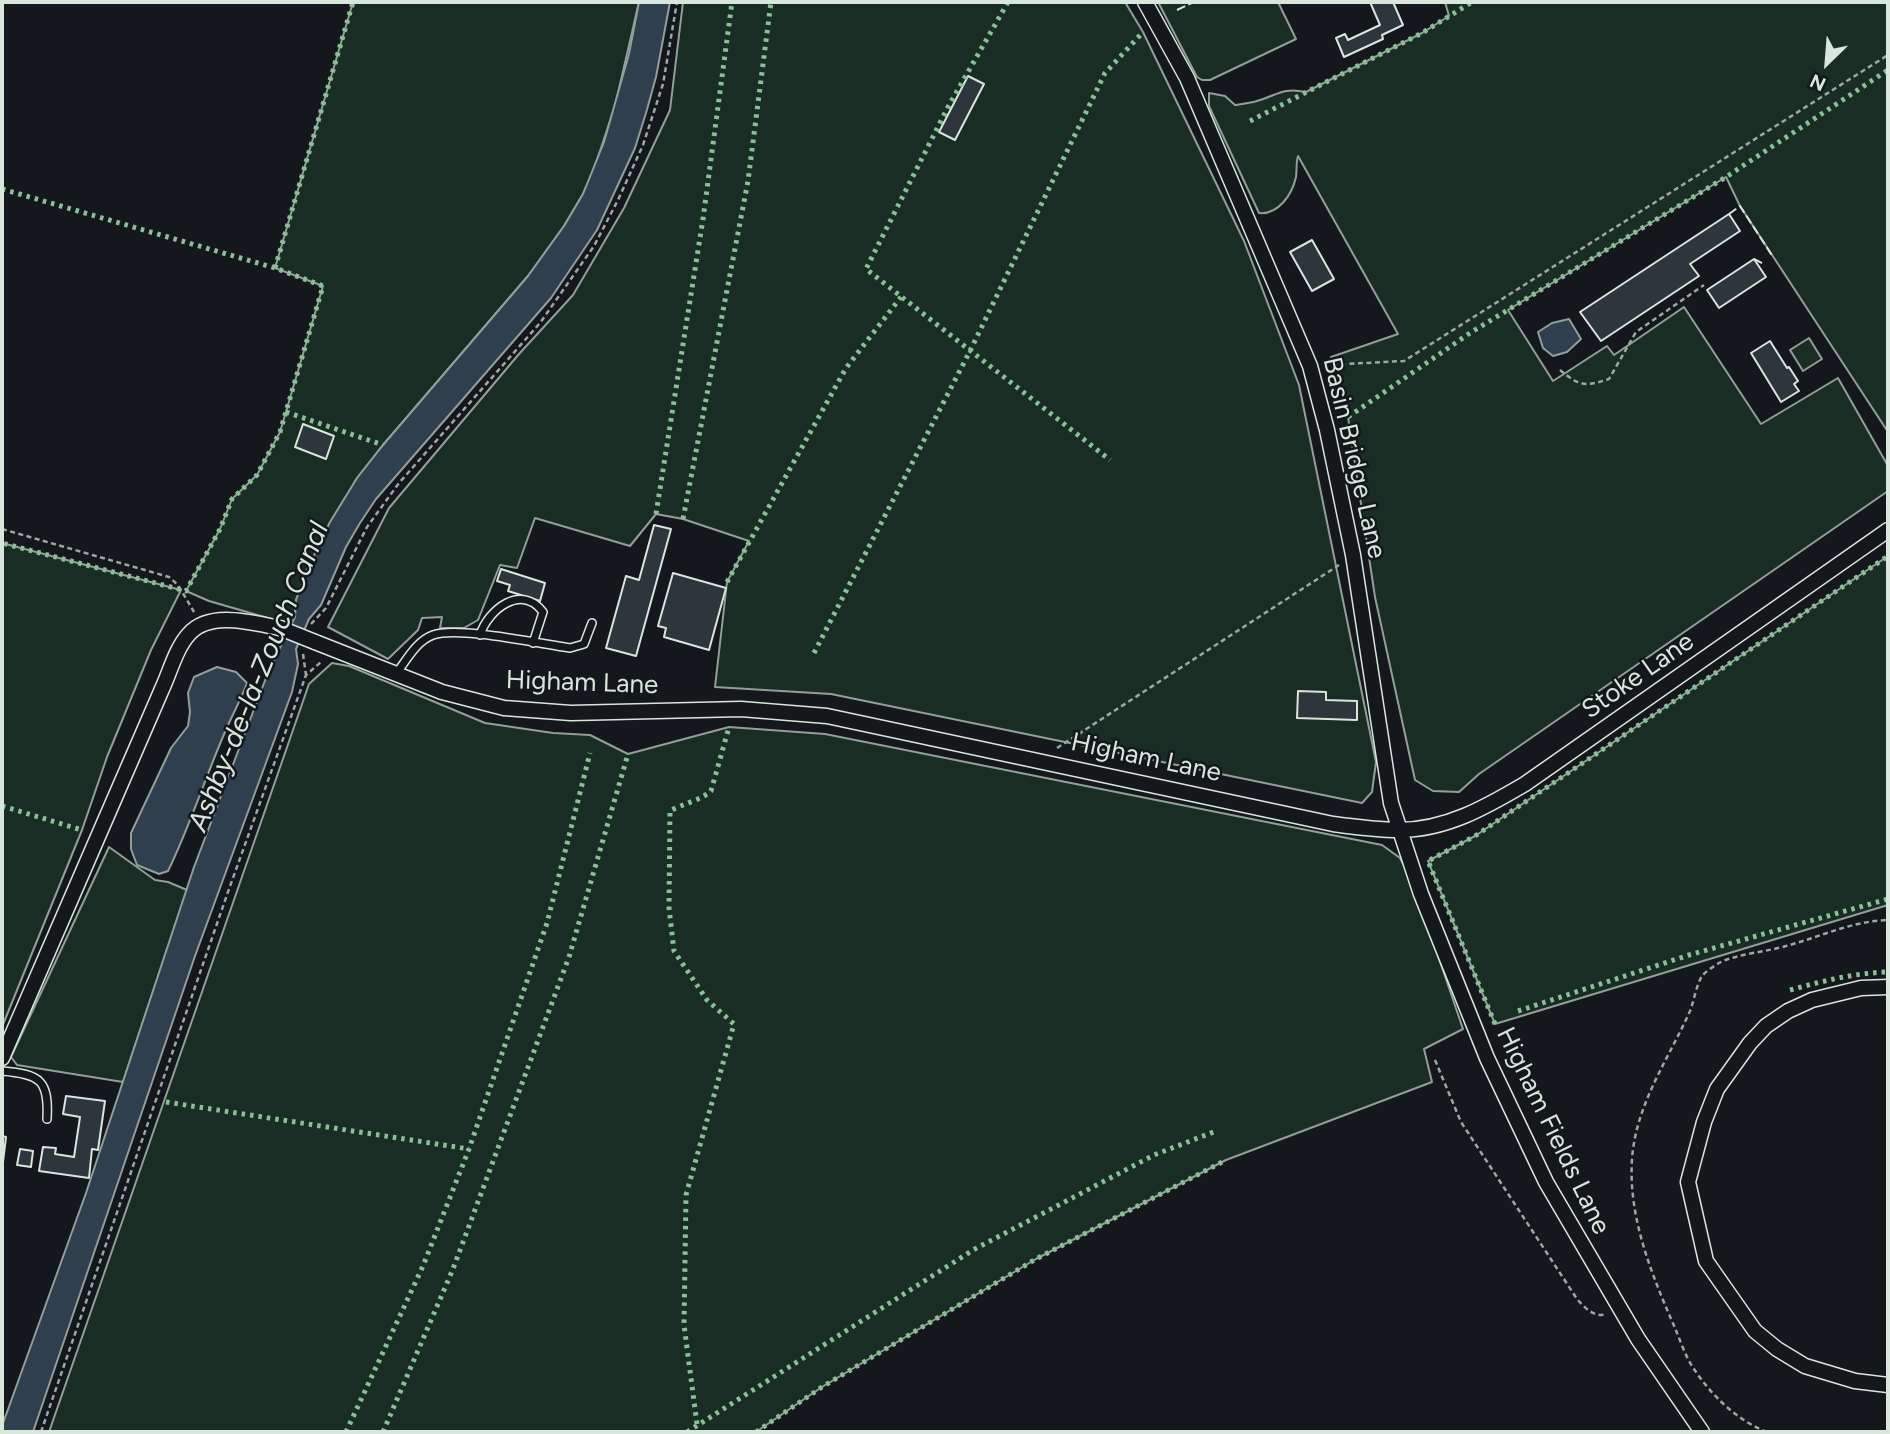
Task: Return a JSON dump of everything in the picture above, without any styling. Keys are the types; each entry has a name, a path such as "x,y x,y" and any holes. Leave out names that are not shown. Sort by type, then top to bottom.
{"street":[{"name":"Basin Bridge Lane","path":"1145,2 1187,78 1310,366 1327,430 1353,555 1391,803 1400,830"},
{"name":"Stoke Lane","path":"1400,830 1450,822 1482,809 1525,784 1888,530"},
{"name":"Higham Lane","path":"202,623 247,621 280,628 442,692 504,708 571,713 741,709 827,716 1333,824 1400,830"},
{"path":"2,1058 162,689 188,634 202,623"},
{"name":"Higham Fields Lane","path":"1400,830 1421,894 1487,1058 1546,1182 1620,1309 1702,1432"},
{"path":"1888,987 1861,988 1812,1000 1788,1011 1766,1027 1750,1043 1717,1089 1704,1122 1688,1182 1706,1261 1755,1331 1777,1349 1805,1366 1855,1381 1888,1385"}],"lane":[{"path":"480,635 487,618 498,607 509,601 527,601 543,612 533,643"},
{"path":"396,675 421,642 433,635 480,635 570,649 578,647 587,639 592,623"},
{"path":"2,1071 37,1078 48,1093 47,1119"}],"path":[{"path":"41,1432 306,675 312,621 326,608 367,527 399,483 540,323 594,246 643,145 663,84 677,2"},
{"path":"1310,366 1404,361 1888,55"},
{"path":"1560,369 1574,382 1590,385 1609,379 1636,332 1704,285"},
{"path":"2,529 169,577 202,623"},
{"path":"1040,760 1353,555"},
{"path":"306,675 334,651"},
{"path":"1435,1060 1461,1122 1577,1299 1589,1312 1602,1315 1620,1309"}],"green space":[{"path":"353,2 639,2 615,106 583,194 528,276 357,478 296,600 295,617 285,623 209,601 186,591 220,529 232,499 257,475 280,432 323,286 275,268"},
{"path":"683,2 1125,2 1143,32 1244,241 1299,385 1376,762 1372,792 1362,803 831,694 715,687 727,582 749,541 683,519 656,514 630,546 535,518 517,568 500,565 478,620 464,628 440,628 442,617 422,618 418,630 388,659 328,627 389,508 519,354 573,295 624,208 670,110"},
{"path":"1158,2 1278,2 1296,39 1210,80 1202,80 1197,77"},
{"path":"1445,2 1888,2 1888,432 1740,206 1726,177 1508,310 1553,381 1607,346 1614,355 1684,307 1761,424 1838,378 1888,466 1888,491 1479,774 1459,792 1433,791 1415,780 1375,597 1348,417 1331,357 1398,334 1298,156 1296,177 1288,197 1272,211 1259,213 1209,106 1209,93 1225,96 1235,105 1285,91 1306,92 1422,33 1449,16"},
{"path":"1809,338 1822,359 1803,371 1790,350"},
{"path":"2,543 181,590 151,650 107,757 82,830 2,1027"},
{"path":"1888,556 1888,905 1495,1024 1428,861 1475,836"},
{"path":"332,663 349,666 485,723 553,733 590,735 628,754 729,727 825,734 1382,845 1400,858 1413,882 1463,1029 1424,1049 1432,1082 1226,1160 1036,1259 822,1387 756,1432 49,1432 309,684"},
{"path":"109,847 155,880 187,890 123,1082 17,1065 11,1057"}],"water":[{"path":"639,2 670,2 656,77 635,148 597,230 551,298 376,499 346,547 321,605 309,619 296,649 298,664 292,692 195,956 33,1432 2,1432 86,1193 194,867 269,670 295,617 296,600 306,572 330,522 357,478 528,276 583,194 604,142 629,54"},
{"path":"1569,319 1581,339 1567,352 1553,356 1543,348 1538,332 1552,323"},
{"path":"217,667 236,672 247,683 176,854 168,871 159,874 137,865 131,849 131,833 171,748 188,726 188,693 194,677"}],"building":[{"path":"1370,2 1393,2 1403,25 1382,35 1383,39 1344,57 1336,38 1345,34 1348,40 1380,25"},
{"path":"968,76 984,84 955,140 939,132"},
{"path":"1729,214 1740,231 1690,264 1699,276 1601,341 1580,312"},
{"path":"1312,240 1334,279 1312,291 1290,252"},
{"path":"1754,259 1766,277 1719,308 1707,290"},
{"path":"1770,341 1798,381 1794,384 1799,391 1781,402 1751,353"},
{"path":"303,424 334,436 326,459 295,447"},
{"path":"654,525 671,529 636,656 606,648 626,576 639,580"},
{"path":"501,569 545,583 540,601 508,591 510,585 497,581"},
{"path":"673,573 726,588 709,650 664,637 666,628 658,626"},
{"path":"1298,691 1326,692 1326,700 1357,701 1357,720 1297,718"},
{"path":"66,1096 105,1101 98,1150 92,1149 89,1178 39,1171 43,1147 56,1148 55,1154 74,1157 80,1117 63,1114"},
{"path":"2,1136 6,1137 3,1162 2,1162"},
{"path":"20,1149 33,1151 31,1167 17,1165"}],"hedge":[{"path":"275,268 353,2"},
{"path":"656,514 703,219 732,2"},
{"path":"683,519 748,181 771,2"},
{"path":"1008,2 948,107 866,269 1110,460"},
{"path":"1250,121 1422,33 1472,2"},
{"path":"814,653 970,351 1105,73 1143,32"},
{"path":"1348,417 1470,333 1726,177 1888,70"},
{"path":"2,189 275,268 323,286 280,432 257,475 232,499 220,529 186,591 2,543"},
{"path":"727,582 846,368 901,297"},
{"path":"286,412 383,445"},
{"path":"1495,1024 1428,861 1475,836 1888,556"},
{"path":"697,1424 684,1325 686,1195 734,1024 707,1000 674,951 669,908 670,811 711,791 729,727"},
{"path":"346,1432 423,1266 469,1149 547,923 590,753"},
{"path":"383,1432 453,1269 569,957 628,754"},
{"path":"2,806 82,830"},
{"path":"1518,1011 1689,955 1888,899"},
{"path":"1790,990 1851,976 1888,972"},
{"path":"166,1102 469,1149"},
{"path":"687,1432 973,1250 1154,1155 1216,1131"},
{"path":"756,1432 822,1387 1036,1259 1226,1160"}],"fence":[{"path":"1177,10 1194,2"},
{"path":"1729,214 1740,206 1773,257"},
{"path":"1754,259 1764,264"}],"water label":[{"name":"Ashby-de-la-Zouch Canal","path":"259,677"}]}
